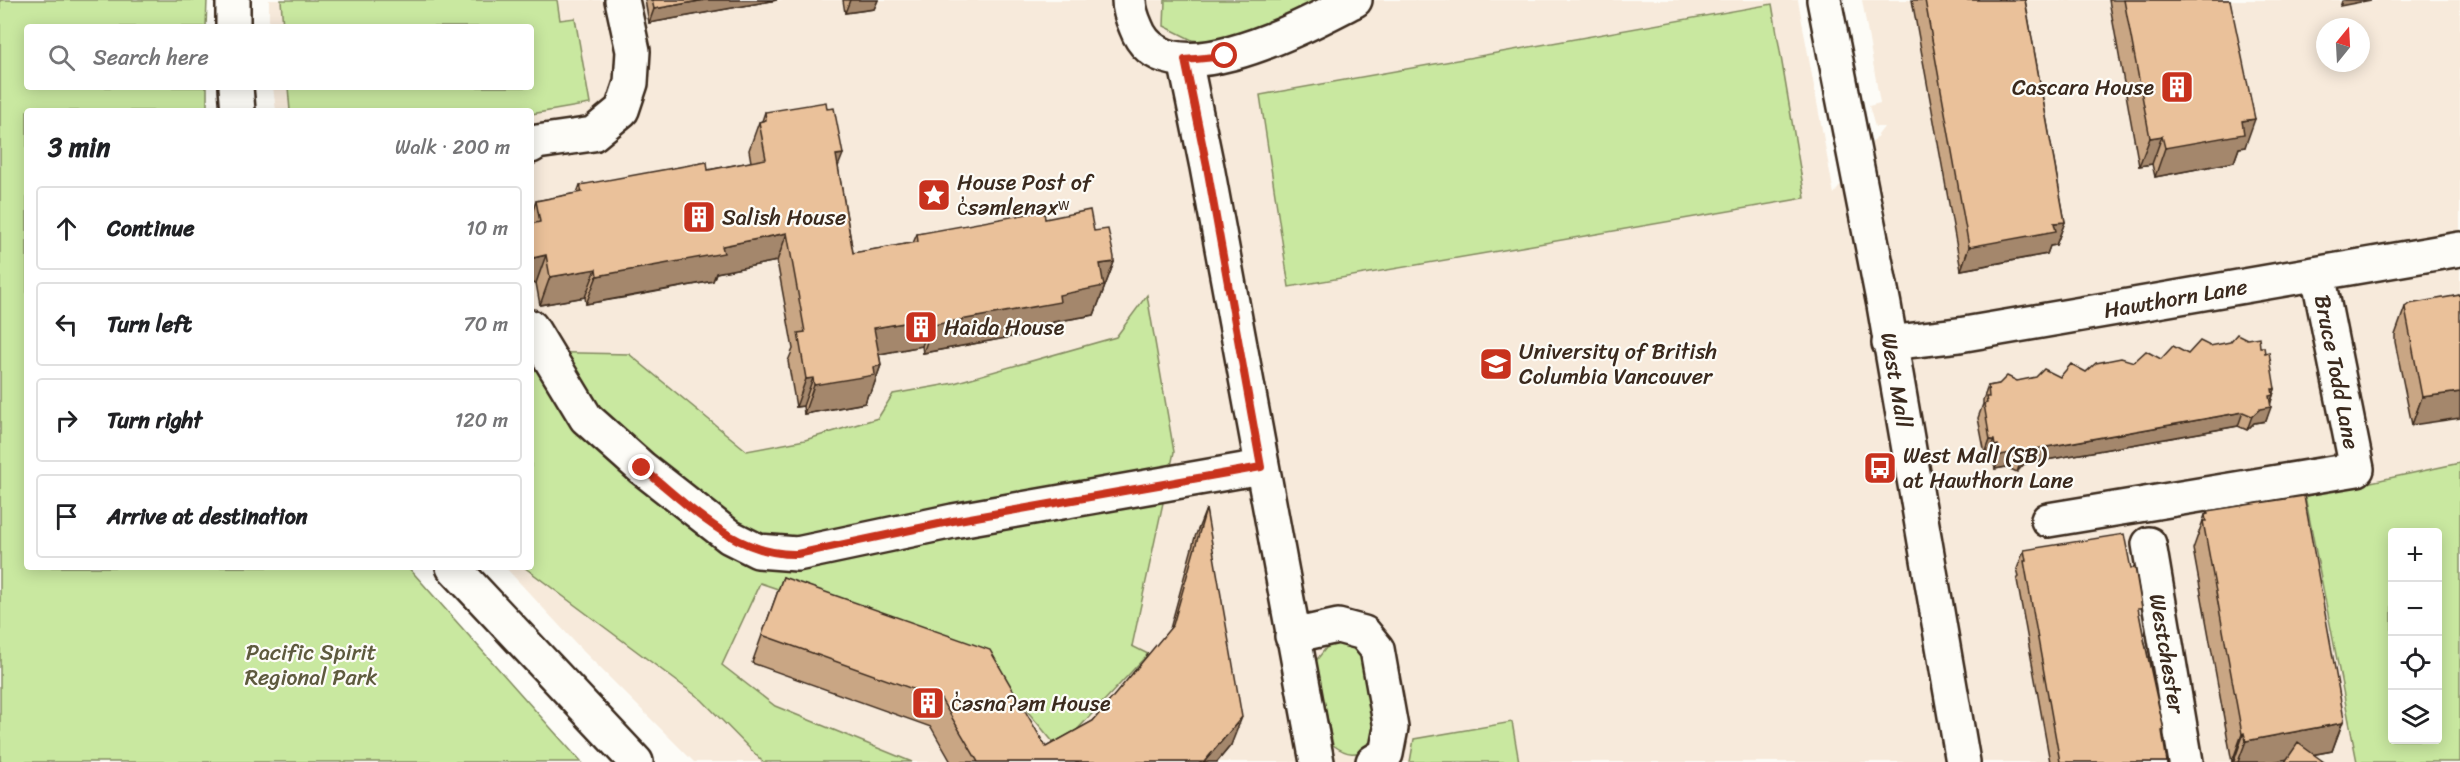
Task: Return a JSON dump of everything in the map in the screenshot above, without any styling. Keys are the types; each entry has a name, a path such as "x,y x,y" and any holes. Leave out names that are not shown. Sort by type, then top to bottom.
{"street":[{"path":"233,0 233,24"},
{"path":"534,144 593,134 622,110 631,83 633,51 622,0"},
{"path":"1129,0 1140,39 1159,53 1185,60 1225,56 1300,28 1355,0"},
{"name":"West Mall","path":"1824,0 1889,343 1963,762"},
{"path":"1185,60 1207,167 1317,762"},
{"path":"236,90 238,108"},
{"name":"Hawthorn Lane","path":"1889,343 1959,335 2460,249"},
{"name":"Bruce Todd Lane","path":"2048,520 2357,469 2318,274"},
{"path":"534,332 586,418 642,468 730,537 758,551 797,554 953,521 1261,467"},
{"name":"Westchester","path":"2149,544 2186,762"},
{"path":"456,570 636,762"},
{"path":"1292,636 1338,626 1365,633 1377,649 1391,728 1386,754 1373,762"}],"shaded area":[{"name":"University of British Columbia Vancouver","path":"269,0 1798,0 1834,194 1884,127 1875,127 1869,106 1880,103 1862,0 2460,0 2460,762 694,762 583,651 508,570 534,570 534,108 276,108 273,90 534,90 534,24 269,24"}],"green space":[{"name":"Pacific Spirit Regional Park","path":"0,0 207,0 206,24 24,24 24,90 207,90 207,108 24,108 24,570 411,570 581,762 0,762"},
{"path":"281,0 557,0 560,20 575,18 590,104 534,113 534,108 290,108 288,90 534,90 534,24 283,24"},
{"path":"1165,0 1334,0 1222,44 1192,40 1164,26"},
{"path":"1772,4 1805,198 1289,287 1260,95"},
{"path":"1147,295 1174,452 1132,646 1148,654 1059,749 983,658 760,583 722,665 775,706 912,762 763,762 702,700 528,570 534,570 534,352 629,354 747,451 805,440 878,418 893,394 954,383 1116,337"},
{"path":"2460,463 2460,762 2357,762 2305,496"},
{"path":"1338,641 1349,641 1365,657 1378,734 1373,748 1356,753 1348,753 1333,745 1315,662 1326,648"},
{"path":"1512,722 1519,762 1410,762 1414,739"}],"building":[{"path":"652,0 705,0 654,9"},
{"path":"1925,0 2025,0 2065,222 2054,223 2056,231 1969,247"},
{"name":"Cascara House","path":"2124,0 2230,0 2255,119 2242,121 2244,134 2165,148 2162,136 2150,138"},
{"path":"826,102 827,109 834,108 843,154 836,155 853,253 918,242 917,234 1044,211 1045,219 1090,210 1094,231 1108,229 1114,257 1114,262 1100,264 1104,286 1059,295 1060,302 933,325 932,318 874,328 881,365 874,367 875,375 814,385 813,378 806,379 798,333 805,332 787,233 722,246 724,253 597,276 596,269 550,277 546,255 534,258 534,223 540,222 536,201 582,192 580,185 651,172 707,162 708,170 766,159 759,122 766,120 765,112"},
{"path":"2460,295 2460,392 2422,397 2405,307 2409,304"},
{"path":"2237,334 2247,339 2259,337 2260,347 2264,347 2265,353 2269,352 2275,389 2272,389 2273,395 2269,396 2271,407 2260,409 2252,416 2243,412 2030,450 2022,458 2012,453 2000,455 1998,445 1995,446 1994,440 1990,440 1984,404 1987,403 1986,397 1989,397 1988,386 1999,384 2007,376 2017,381 2036,377 2044,369 2060,377 2071,364 2086,372 2096,363 2121,358 2134,362 2146,351 2161,359 2173,346 2188,354 2200,341 2210,346 2230,342"},
{"path":"2304,496 2344,719 2342,723 2246,741 2244,733 2242,734 2203,521 2206,521 2207,511"},
{"path":"1206,509 1242,717 1204,762 978,762 941,699 762,635 783,577 990,650 1046,747 1093,721 1173,625"},
{"path":"2124,534 2131,569 2135,567 2142,608 2138,608 2164,730 2162,731 2167,762 2060,762 2024,561 2026,561 2024,550"},
{"path":"2298,743 2324,762 2285,762"}],"place":[{"name":"Cascara House","path":"2177,87"},
{"name":"House Post of c̓səmlenəxʷ","path":"934,195"},
{"name":"Salish House","path":"699,217"},
{"name":"Haida House","path":"921,327"},
{"name":"University of British Columbia Vancouver","path":"1496,364"},
{"name":"West Mall (SB) at Hawthorn Lane","path":"1880,468"},
{"name":"c̓əsnaʔəm House","path":"928,703"}],"route":[{"path":"642,468 730,537 758,551 797,554 953,521 1261,467 1207,167 1185,60 1225,56"}]}
